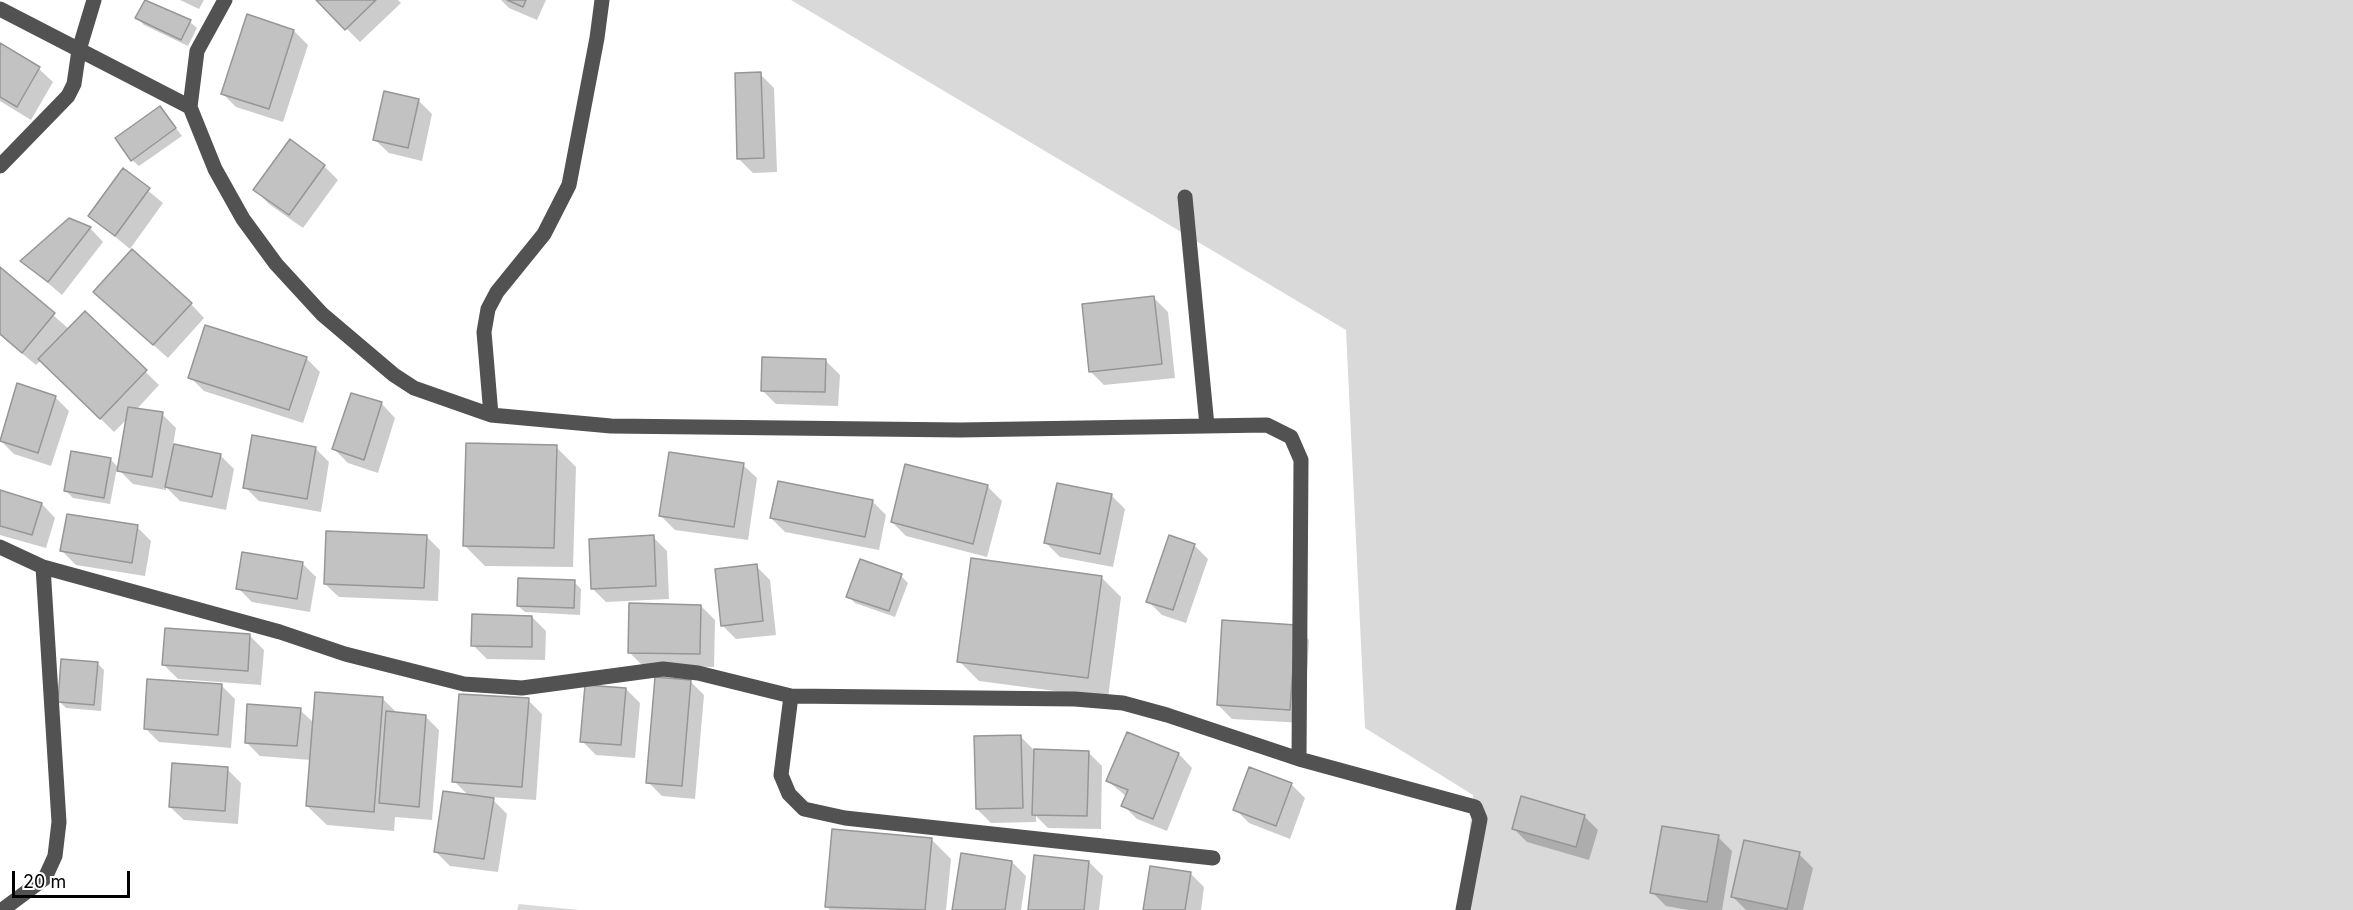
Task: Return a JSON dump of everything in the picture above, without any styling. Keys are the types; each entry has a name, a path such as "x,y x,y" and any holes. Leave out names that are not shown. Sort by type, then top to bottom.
{"street":[{"path":"0,166 68,96 74,84 79,50 94,0"},
{"path":"225,0 197,51 190,107 215,169 243,219 276,264 322,314 394,375 414,388 490,415 611,426 960,430 1267,425 1280,429 1291,437 1301,460 1299,759"},
{"path":"490,415 484,332 488,309 497,292 544,234 568,185 597,38 602,0"},
{"path":"0,9 190,107"},
{"path":"1185,197 1207,426"},
{"path":"0,547 43,567 280,632 345,654 464,684 522,688 663,669 698,673 791,696 1075,699 1123,703 1167,715 1299,759 1475,807 1480,819 1463,910"},
{"path":"2,910 45,878 55,856 59,822 43,567"},
{"path":"791,696 781,775 789,794 804,809 845,818 1213,858"}],"shaded area":[{"path":"791,0 2353,0 2353,910 1462,910 1473,795 1365,728 1346,330"},
{"path":"519,904 579,910 517,910"}],"building":[{"path":"145,0 191,20 181,40 135,18"},
{"path":"316,0 376,0 345,30"},
{"path":"507,0 526,0 523,7"},
{"path":"247,14 294,30 269,109 221,94"},
{"path":"0,43 40,67 17,107 0,97"},
{"path":"761,72 764,158 737,159 735,73"},
{"path":"384,91 419,99 408,148 373,140"},
{"path":"160,106 176,128 131,161 115,138"},
{"path":"290,139 325,165 289,215 253,190"},
{"path":"123,168 150,188 115,236 88,216"},
{"path":"69,218 91,227 48,282 20,261"},
{"path":"132,249 192,303 153,345 93,292"},
{"path":"0,267 55,313 22,353 0,334"},
{"path":"1154,296 1162,364 1089,372 1082,304"},
{"path":"85,311 147,370 100,419 38,359"},
{"path":"205,325 307,357 289,410 188,378"},
{"path":"762,357 826,359 825,392 761,391"},
{"path":"17,383 56,396 38,453 0,441"},
{"path":"351,393 382,402 364,460 332,449"},
{"path":"128,407 163,412 152,477 117,471"},
{"path":"252,435 316,447 307,499 243,488"},
{"path":"466,443 557,445 554,548 463,546"},
{"path":"174,444 221,454 212,497 165,487"},
{"path":"71,451 111,458 104,498 64,491"},
{"path":"669,452 744,463 734,527 659,516"},
{"path":"905,464 988,485 973,544 891,522"},
{"path":"778,481 873,500 865,537 770,518"},
{"path":"1057,483 1112,494 1100,554 1044,543"},
{"path":"0,490 42,503 32,535 0,526"},
{"path":"67,514 138,525 132,563 60,551"},
{"path":"326,531 427,535 424,588 324,584"},
{"path":"654,535 656,586 591,589 589,539"},
{"path":"1169,535 1195,544 1173,610 1146,602"},
{"path":"242,552 303,562 297,599 236,589"},
{"path":"971,558 1102,576 1088,678 957,662"},
{"path":"860,559 902,574 889,611 846,597"},
{"path":"757,564 763,621 721,626 715,569"},
{"path":"518,578 575,580 574,608 517,606"},
{"path":"629,603 701,605 700,654 628,653"},
{"path":"472,614 532,616 532,647 471,646"},
{"path":"1222,620 1296,625 1290,710 1217,705"},
{"path":"165,628 250,634 248,671 162,665"},
{"path":"61,659 98,662 94,705 58,702"},
{"path":"655,677 691,680 682,786 646,783"},
{"path":"147,679 222,684 218,735 144,729"},
{"path":"585,685 626,688 621,745 580,742"},
{"path":"315,692 383,697 374,812 306,806"},
{"path":"459,694 529,698 522,787 452,782"},
{"path":"247,704 301,708 297,746 245,743"},
{"path":"386,711 426,715 419,807 379,803"},
{"path":"1127,732 1179,753 1153,819 1121,806 1128,790 1106,781"},
{"path":"1021,735 1023,808 976,809 974,736"},
{"path":"1034,749 1089,751 1087,816 1032,815"},
{"path":"172,763 228,767 225,811 169,807"},
{"path":"1249,767 1292,783 1276,826 1233,810"},
{"path":"443,791 494,798 484,859 434,852"},
{"path":"1521,796 1585,815 1576,847 1512,829"},
{"path":"1662,826 1719,835 1707,902 1650,893"},
{"path":"832,829 932,838 925,910 825,907"},
{"path":"1744,840 1800,852 1787,909 1731,897"},
{"path":"961,853 1012,861 1005,910 952,910"},
{"path":"1034,855 1089,861 1084,910 1028,910"},
{"path":"1150,866 1191,872 1185,910 1143,910"}]}
